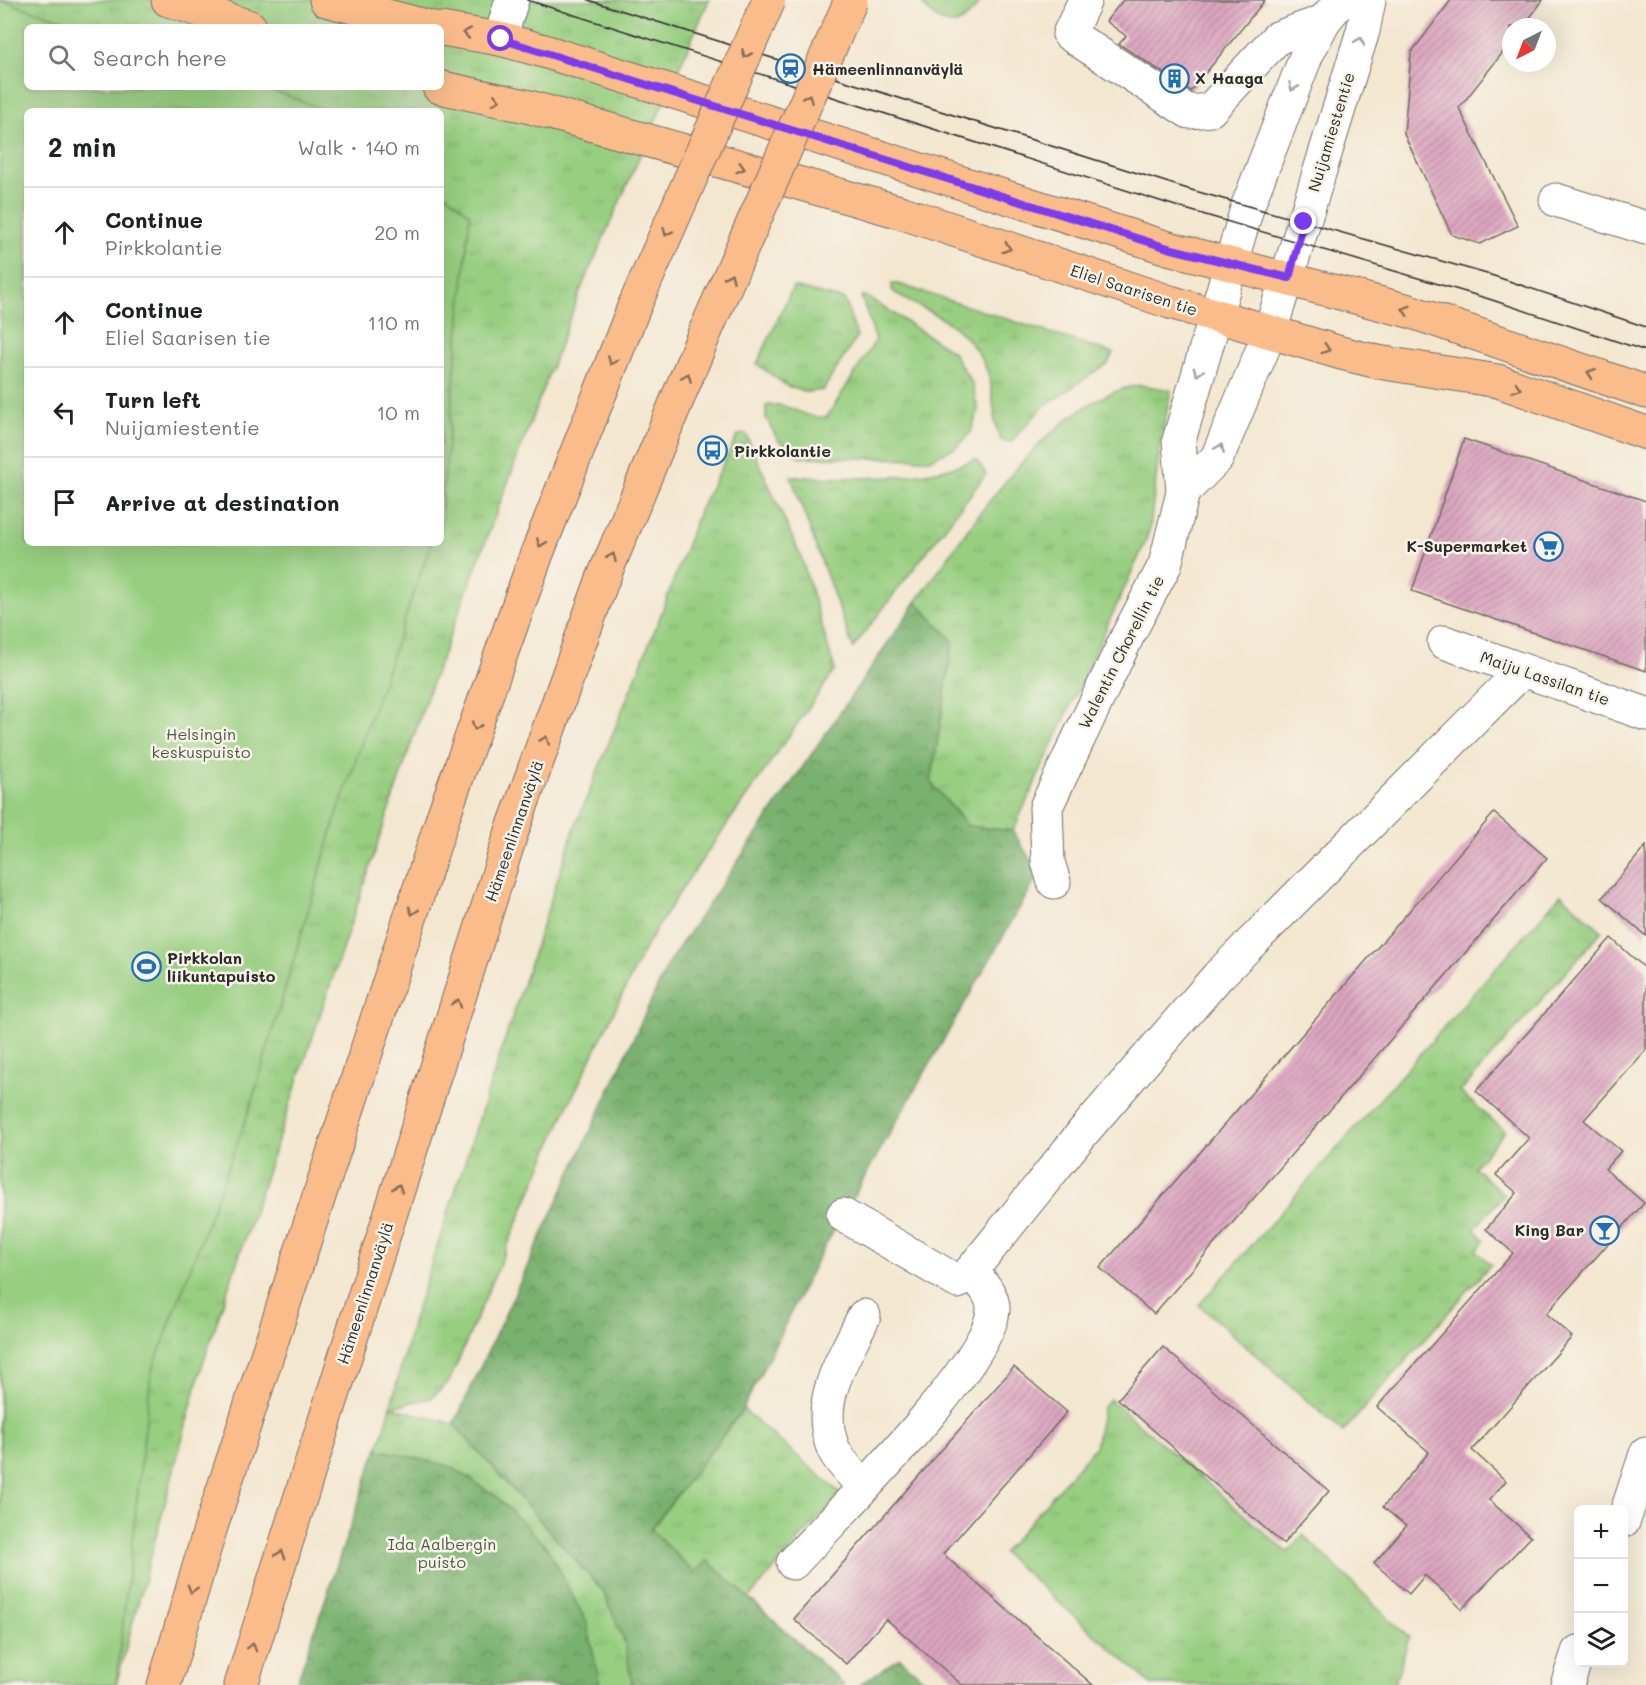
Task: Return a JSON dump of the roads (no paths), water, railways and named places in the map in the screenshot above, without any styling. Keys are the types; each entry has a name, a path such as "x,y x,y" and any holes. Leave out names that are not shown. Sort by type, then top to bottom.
{"main road":[{"path":"168,0 241,24"},
{"path":"326,0 418,24"},
{"path":"164,1685 212,1521 444,814 536,556 634,307 769,0"},
{"name":"Hämeenlinnanväylä","path":"241,1685 511,834 602,581 706,330 851,0"},
{"path":"444,30 501,39 645,82 1168,248 1409,311 1646,392"},
{"name":"Eliel Saarisen tie","path":"444,88 526,106 900,212 1270,332 1378,362 1498,381 1646,433"}],"street":[{"path":"501,39 512,0"},
{"path":"1085,0 1069,34 1189,112 1210,110 1277,38 1333,10"},
{"name":"Nuijamiestentie","path":"1270,332 1289,278 1347,77 1363,31 1369,0"},
{"path":"1215,316 1233,264 1248,206 1294,83 1333,10"},
{"path":"1556,200 1646,228"},
{"name":"Walentin Chorellin tie","path":"1054,882 1048,862 1046,807 1122,646 1165,565 1183,492 1179,440 1215,316"},
{"path":"1183,492 1217,458 1270,332"},
{"name":"Maiju Lassilan tie","path":"1444,642 1646,714"},
{"path":"843,1215 958,1282 971,1271 1085,1130 1218,976 1522,671"},
{"path":"793,1563 930,1413 976,1353 990,1325 993,1307 986,1288 971,1271"},
{"path":"863,1486 835,1451 825,1421 828,1394 864,1316"},
{"path":"1628,1506 1646,1454"},
{"path":"1567,1685 1574,1664"}],"tram line":[{"path":"527,0 1182,208 1489,299 1646,351"},
{"path":"588,0 1188,189 1494,276 1646,327"}],"place":[{"name":"Hämeenlinnanväylä","path":"791,69"},
{"name":"X Haaga","path":"1174,78"},
{"name":"Pirkkolantie","path":"713,451"},
{"name":"K-Supermarket","path":"1548,546"},
{"name":"Pirkkolan liikuntapuisto","path":"146,967"},
{"name":"King Bar","path":"1605,1230"}],"park label":[{"name":"Helsingin keskuspuisto","path":"201,743"},
{"name":"Ida Aalbergin puisto","path":"442,1553"}]}
